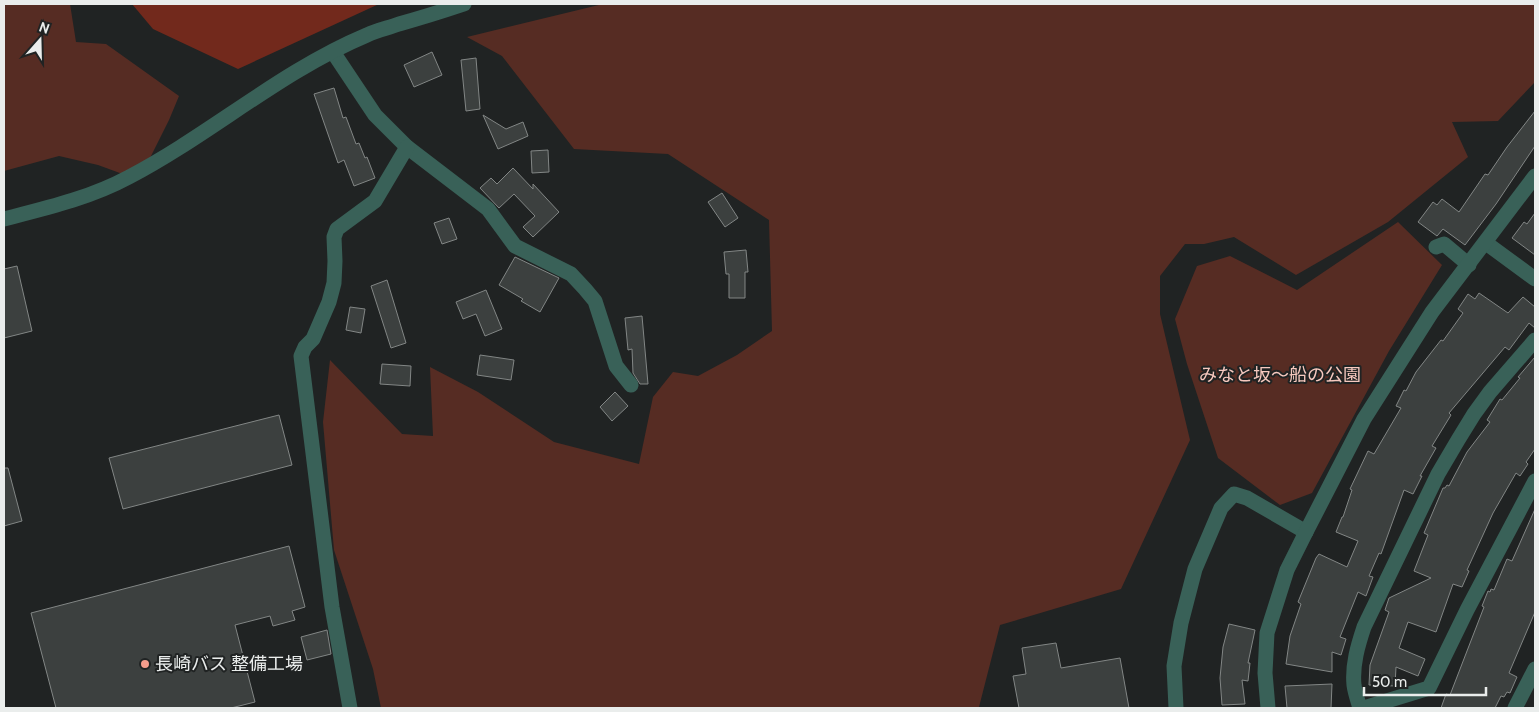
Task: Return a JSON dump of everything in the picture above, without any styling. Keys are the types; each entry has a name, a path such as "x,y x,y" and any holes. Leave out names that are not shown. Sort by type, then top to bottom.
{"street":[{"path":"4,219 61,204 129,178 184,146 227,116 300,70 333,52 367,35 464,4"},
{"path":"333,52 375,114 407,146 488,209 515,246 571,274 585,289 595,301 616,366 631,385"},
{"path":"350,708 332,607 301,356 313,339 329,302 334,283 334,237 337,229 375,200 407,146"},
{"path":"1268,708 1265,674 1267,633 1287,570 1306,532 1364,419 1432,312 1535,176"},
{"path":"1486,243 1535,279"},
{"path":"1436,247 1444,244 1469,264"},
{"path":"1360,708 1354,686 1355,665 1358,644 1364,627 1438,474 1458,440 1490,392 1535,340"},
{"path":"1364,708 1429,688 1467,610 1535,481"},
{"path":"1176,708 1174,666 1181,623 1195,569 1221,508 1234,494 1247,498 1306,532"},
{"path":"1515,708 1535,669"}],"green space":[{"path":"4,4 70,4 76,42 106,44 179,96 139,180 98,165 59,156 4,171"},
{"path":"603,4 1535,4 1535,82 1498,121 1452,122 1468,157 1388,222 1296,275 1234,237 1204,244 1185,244 1160,276 1160,314 1190,440 1121,589 1000,625 979,707 381,708 373,669 334,550 323,422 330,360 402,434 433,436 430,367 478,392 554,442 639,464 653,397 673,372 698,376 737,355 772,331 769,220 668,154 574,149 502,56 467,37"},
{"name":"みなと坂〜船の公園","path":"1398,222 1442,265 1389,351 1312,493 1280,505 1218,458 1187,364 1175,319 1197,266 1230,256 1297,290"}],"shaded area":[{"path":"132,4 379,4 238,69 153,29"}],"building":[{"path":"432,52 442,75 414,87 404,65"},
{"path":"476,58 480,109 466,111 461,60"},
{"path":"334,88 343,118 346,117 356,144 359,143 365,158 367,157 375,178 354,186 344,160 338,163 314,94"},
{"path":"1535,111 1535,146 1496,204 1465,245 1443,229 1437,236 1418,222 1433,202 1437,205 1442,199 1459,212 1485,174 1488,175"},
{"path":"483,115 506,129 523,122 528,136 498,149"},
{"path":"548,150 549,172 532,173 531,151"},
{"path":"513,168 533,189 533,184 559,212 533,237 523,227 535,216 514,194 499,208 480,188 491,178 497,184"},
{"path":"722,193 738,218 725,227 708,202"},
{"path":"1535,213 1535,255 1512,238 1524,222 1527,224"},
{"path":"449,218 457,239 442,244 434,223"},
{"path":"746,250 748,272 745,272 745,298 729,298 729,274 726,274 724,252"},
{"path":"515,257 559,278 540,312 521,301 523,299 499,285"},
{"path":"17,266 32,331 4,338 4,269"},
{"path":"387,280 406,343 391,348 371,286"},
{"path":"486,290 502,329 485,336 476,314 463,319 456,302"},
{"path":"1479,293 1508,313 1523,297 1535,307 1535,328 1529,323 1509,350 1505,347 1449,413 1451,415 1432,446 1436,448 1420,476 1422,476 1413,494 1404,490 1381,554 1379,553 1369,576 1373,577 1366,596 1358,592 1340,637 1346,639 1341,655 1332,652 1332,672 1286,664 1290,636 1301,604 1298,602 1316,558 1319,554 1347,567 1358,541 1336,532 1352,490 1350,489 1368,451 1374,454 1401,408 1396,406 1404,390 1406,391 1416,372 1441,340 1443,341 1463,313 1458,309 1468,294 1475,299"},
{"path":"350,307 365,309 361,333 346,330"},
{"path":"642,316 648,384 640,384 633,373 632,349 628,350 625,318"},
{"path":"480,355 514,360 511,380 477,375"},
{"path":"1535,357 1535,449 1526,462 1528,464 1520,476 1516,473 1493,513 1467,570 1469,571 1462,587 1453,584 1436,632 1408,622 1399,648 1425,659 1418,676 1396,667 1395,686 1369,685 1370,665 1389,612 1385,610 1389,598 1431,578 1414,571 1428,535 1424,533 1443,488 1447,485 1449,486 1467,452 1490,422 1487,420 1500,399 1502,400"},
{"path":"382,364 411,366 410,386 380,384"},
{"path":"615,392 628,406 612,421 600,407"},
{"path":"279,415 292,465 123,509 109,458"},
{"path":"4,468 8,468 22,521 4,526"},
{"path":"1535,509 1535,612 1509,673 1517,677 1510,693 1507,692 1504,697 1501,696 1495,708 1441,708 1446,694 1450,695 1484,607 1482,606 1488,591 1494,590 1507,559 1512,561"},
{"name":"長崎バス 整備工場","path":"289,546 305,607 292,611 295,620 273,626 270,616 235,625 255,702 231,708 56,708 31,613"},
{"path":"1229,624 1255,630 1248,663 1250,663 1248,681 1242,680 1245,704 1222,705 1220,678 1223,647"},
{"path":"327,630 331,654 307,660 301,637"},
{"path":"1056,643 1061,668 1120,658 1129,708 1019,708 1013,676 1026,674 1022,648"},
{"path":"1332,684 1331,708 1287,708 1285,686"}],"place":[{"name":"長崎バス 整備工場","path":"145,664"}]}
